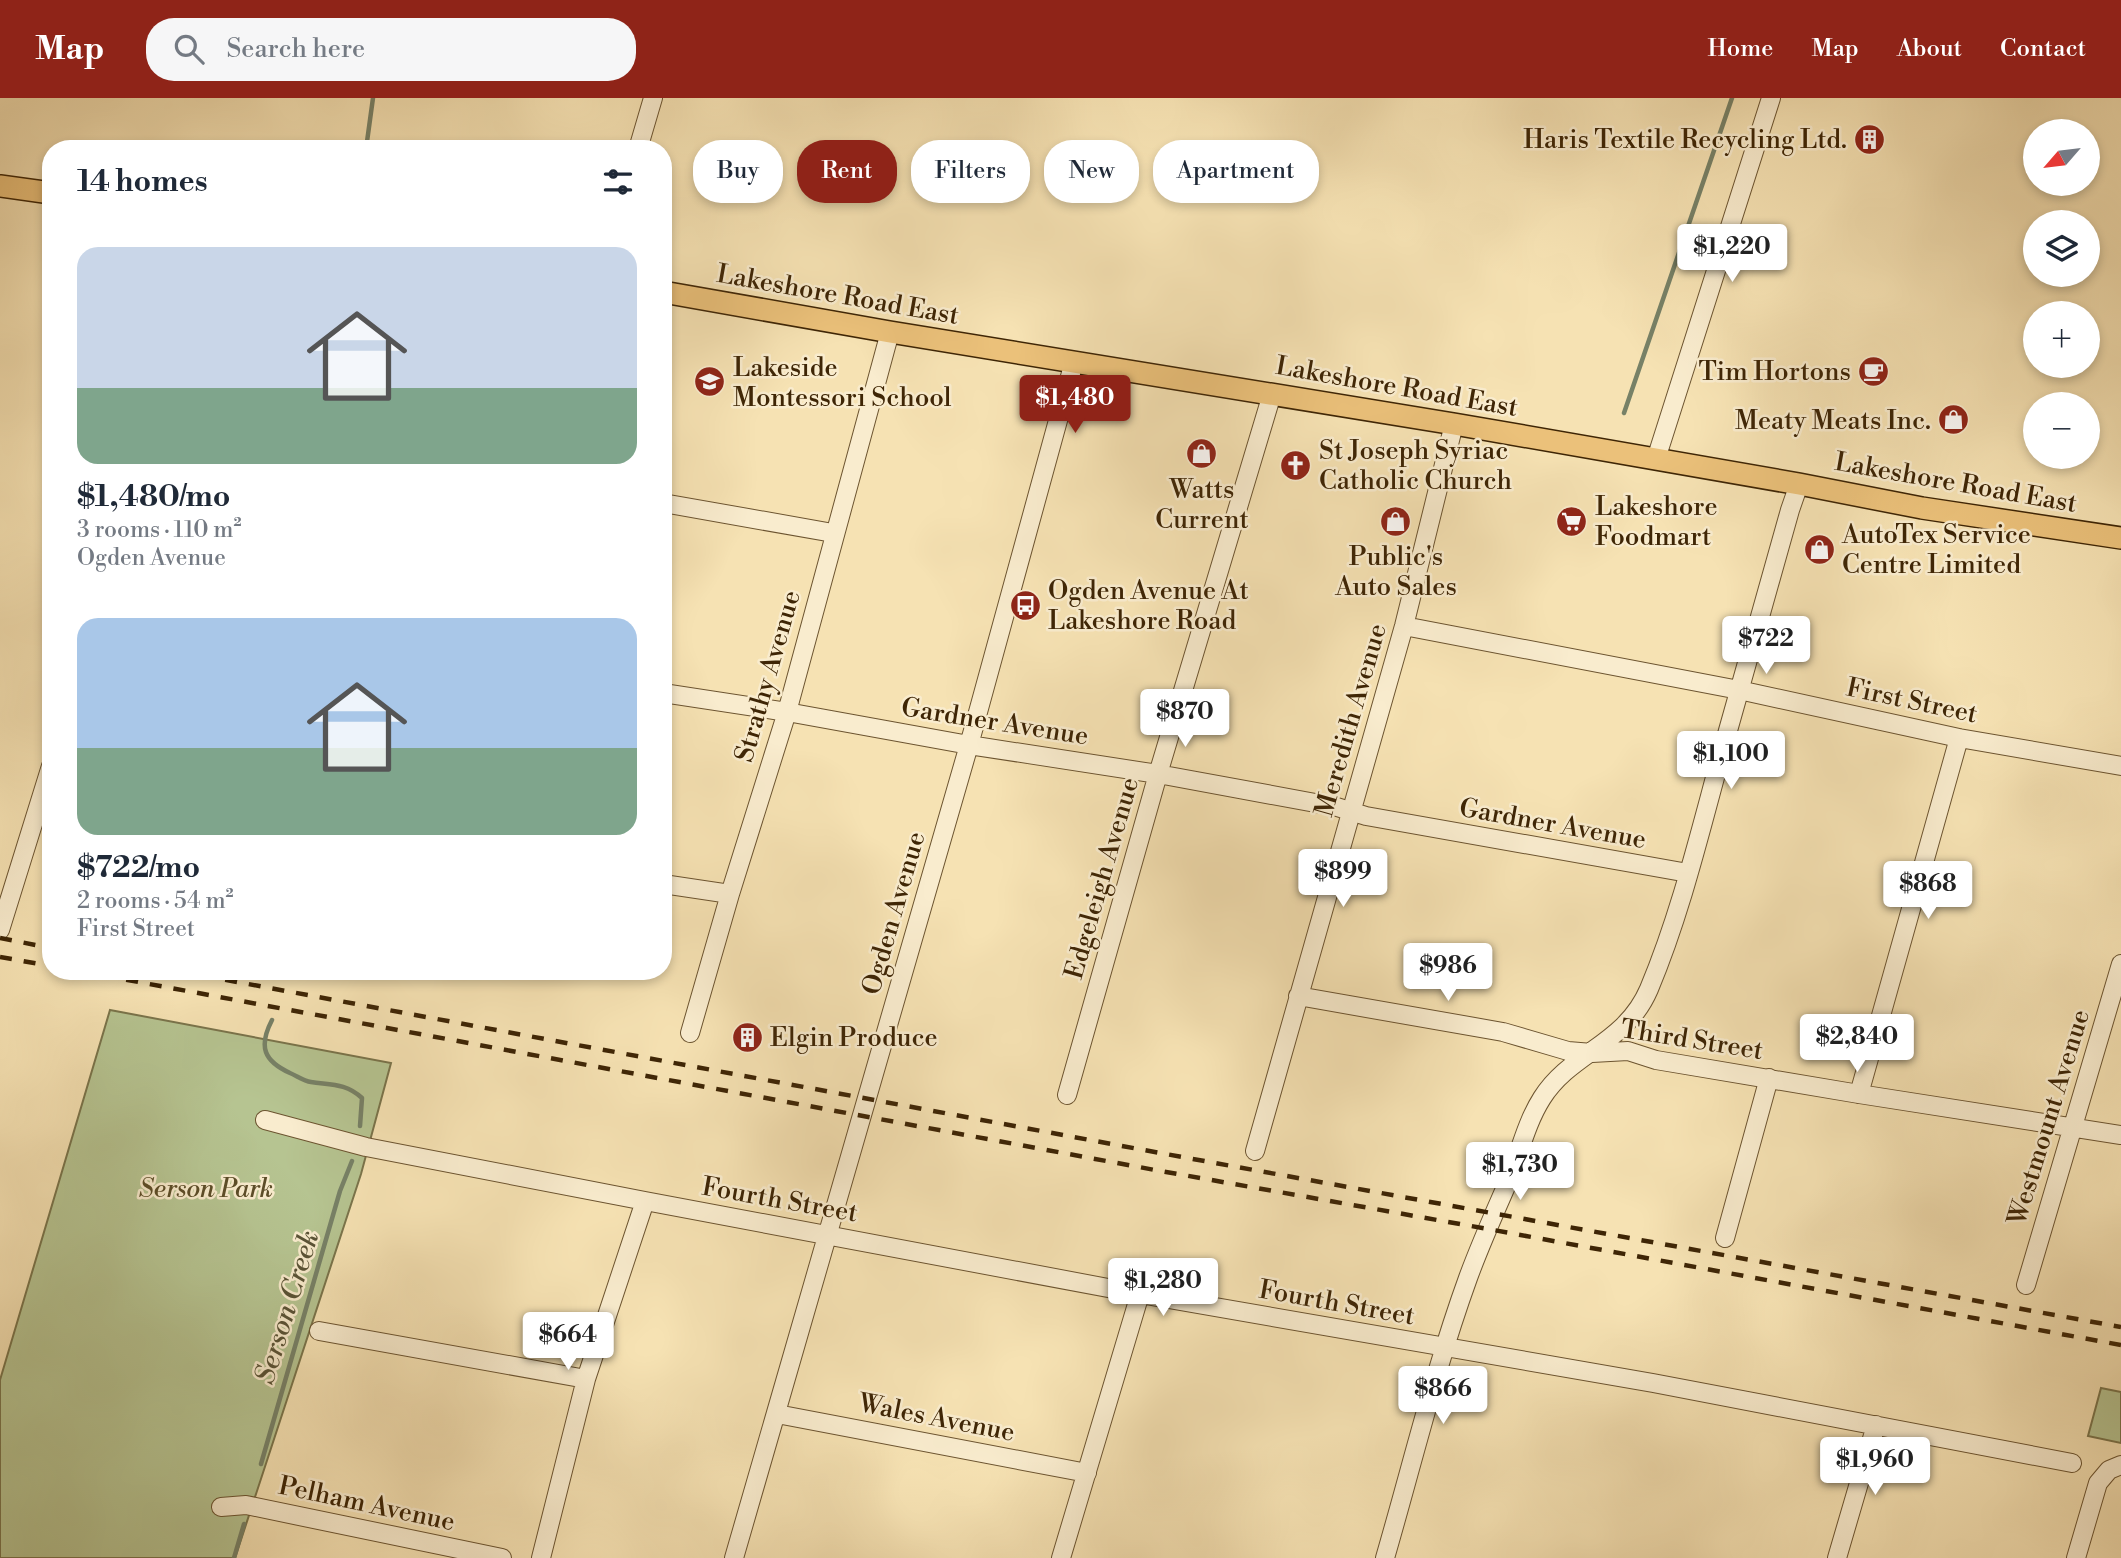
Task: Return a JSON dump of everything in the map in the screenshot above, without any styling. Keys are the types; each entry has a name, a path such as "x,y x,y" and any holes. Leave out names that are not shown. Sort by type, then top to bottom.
{"main road":[{"path":"0,186 42,192"},
{"name":"Lakeshore Road East","path":"672,294 1454,424 1922,508 2121,538"}],"street":[{"path":"641,140 653,98"},
{"path":"1656,460 1771,98"},
{"name":"Strathy Avenue","path":"690,1033 787,712 890,332"},
{"name":"Ogden Avenue","path":"734,1558 969,745 1074,362"},
{"name":"Edgeleigh Avenue","path":"1067,1095 1158,774 1272,394"},
{"name":"Meredith Avenue","path":"1255,1151 1404,625 1454,424"},
{"path":"1385,1558 1468,1276 1531,1120 1554,1082 1621,1030 1647,993 1688,873 1799,484"},
{"path":"672,505 834,533"},
{"name":"First Street","path":"1404,625 1739,690 1959,738 2121,766"},
{"name":"Gardner Avenue","path":"672,694 1158,774 1366,816 1688,873"},
{"path":"1859,1094 1959,738"},
{"path":"0,930 42,795"},
{"path":"672,885 730,894"},
{"name":"Westmount Avenue","path":"2026,1285 2121,964"},
{"name":"Third Street","path":"1298,996 1503,1032 1568,1051 1592,1054 1628,1051 1656,1060 2121,1135"},
{"path":"1725,1238 1769,1078"},
{"name":"Fourth Street","path":"265,1120 366,1147 645,1201 1140,1294 1653,1383 2073,1463"},
{"path":"541,1558 586,1379 645,1201"},
{"path":"1061,1558 1140,1294"},
{"path":"319,1331 586,1379"},
{"name":"Wales Avenue","path":"777,1414 1087,1473"},
{"path":"1837,1558 1875,1425"},
{"path":"2077,1558 2098,1483 2109,1470 2121,1465"},
{"name":"Pelham Avenue","path":"221,1507 246,1505 502,1558"}],"green space":[{"name":"Serson Park","path":"110,1010 391,1063 361,1174 235,1558 0,1558 0,1380"},
{"path":"2101,1388 2121,1392 2121,1443 2088,1436"}],"waterway":[{"name":"Serson Creek","path":"367,140 373,98"},
{"path":"1624,413 1732,98"},
{"name":"Serson Creek","path":"272,1020 265,1038 269,1058 281,1068 306,1081 338,1086 356,1093 362,1098 360,1126"},
{"name":"Serson Creek","path":"261,1464 340,1191 352,1161"},
{"name":"Serson Creek","path":"234,1558 244,1524"}],"railway":[{"path":"0,938 42,946"},
{"path":"0,957 42,964"},
{"path":"128,980 2121,1345"},
{"path":"227,980 2121,1327"}],"place":[{"name":"Haris Textile Recycling Ltd.","path":"1870,139"},
{"name":"Tim Hortons","path":"1874,371"},
{"name":"Lakeside Montessori School","path":"710,382"},
{"name":"Meaty Meats Inc.","path":"1954,420"},
{"name":"Watts Current","path":"1202,454"},
{"name":"St Joseph Syriac Catholic Church","path":"1296,465"},
{"name":"Public's Auto Sales","path":"1396,521"},
{"name":"Lakeshore Foodmart","path":"1572,521"},
{"name":"AutoTex Service Centre Limited","path":"1819,549"},
{"name":"Ogden Avenue At Lakeshore Road","path":"1025,605"},
{"name":"Elgin Produce","path":"747,1037"}]}
